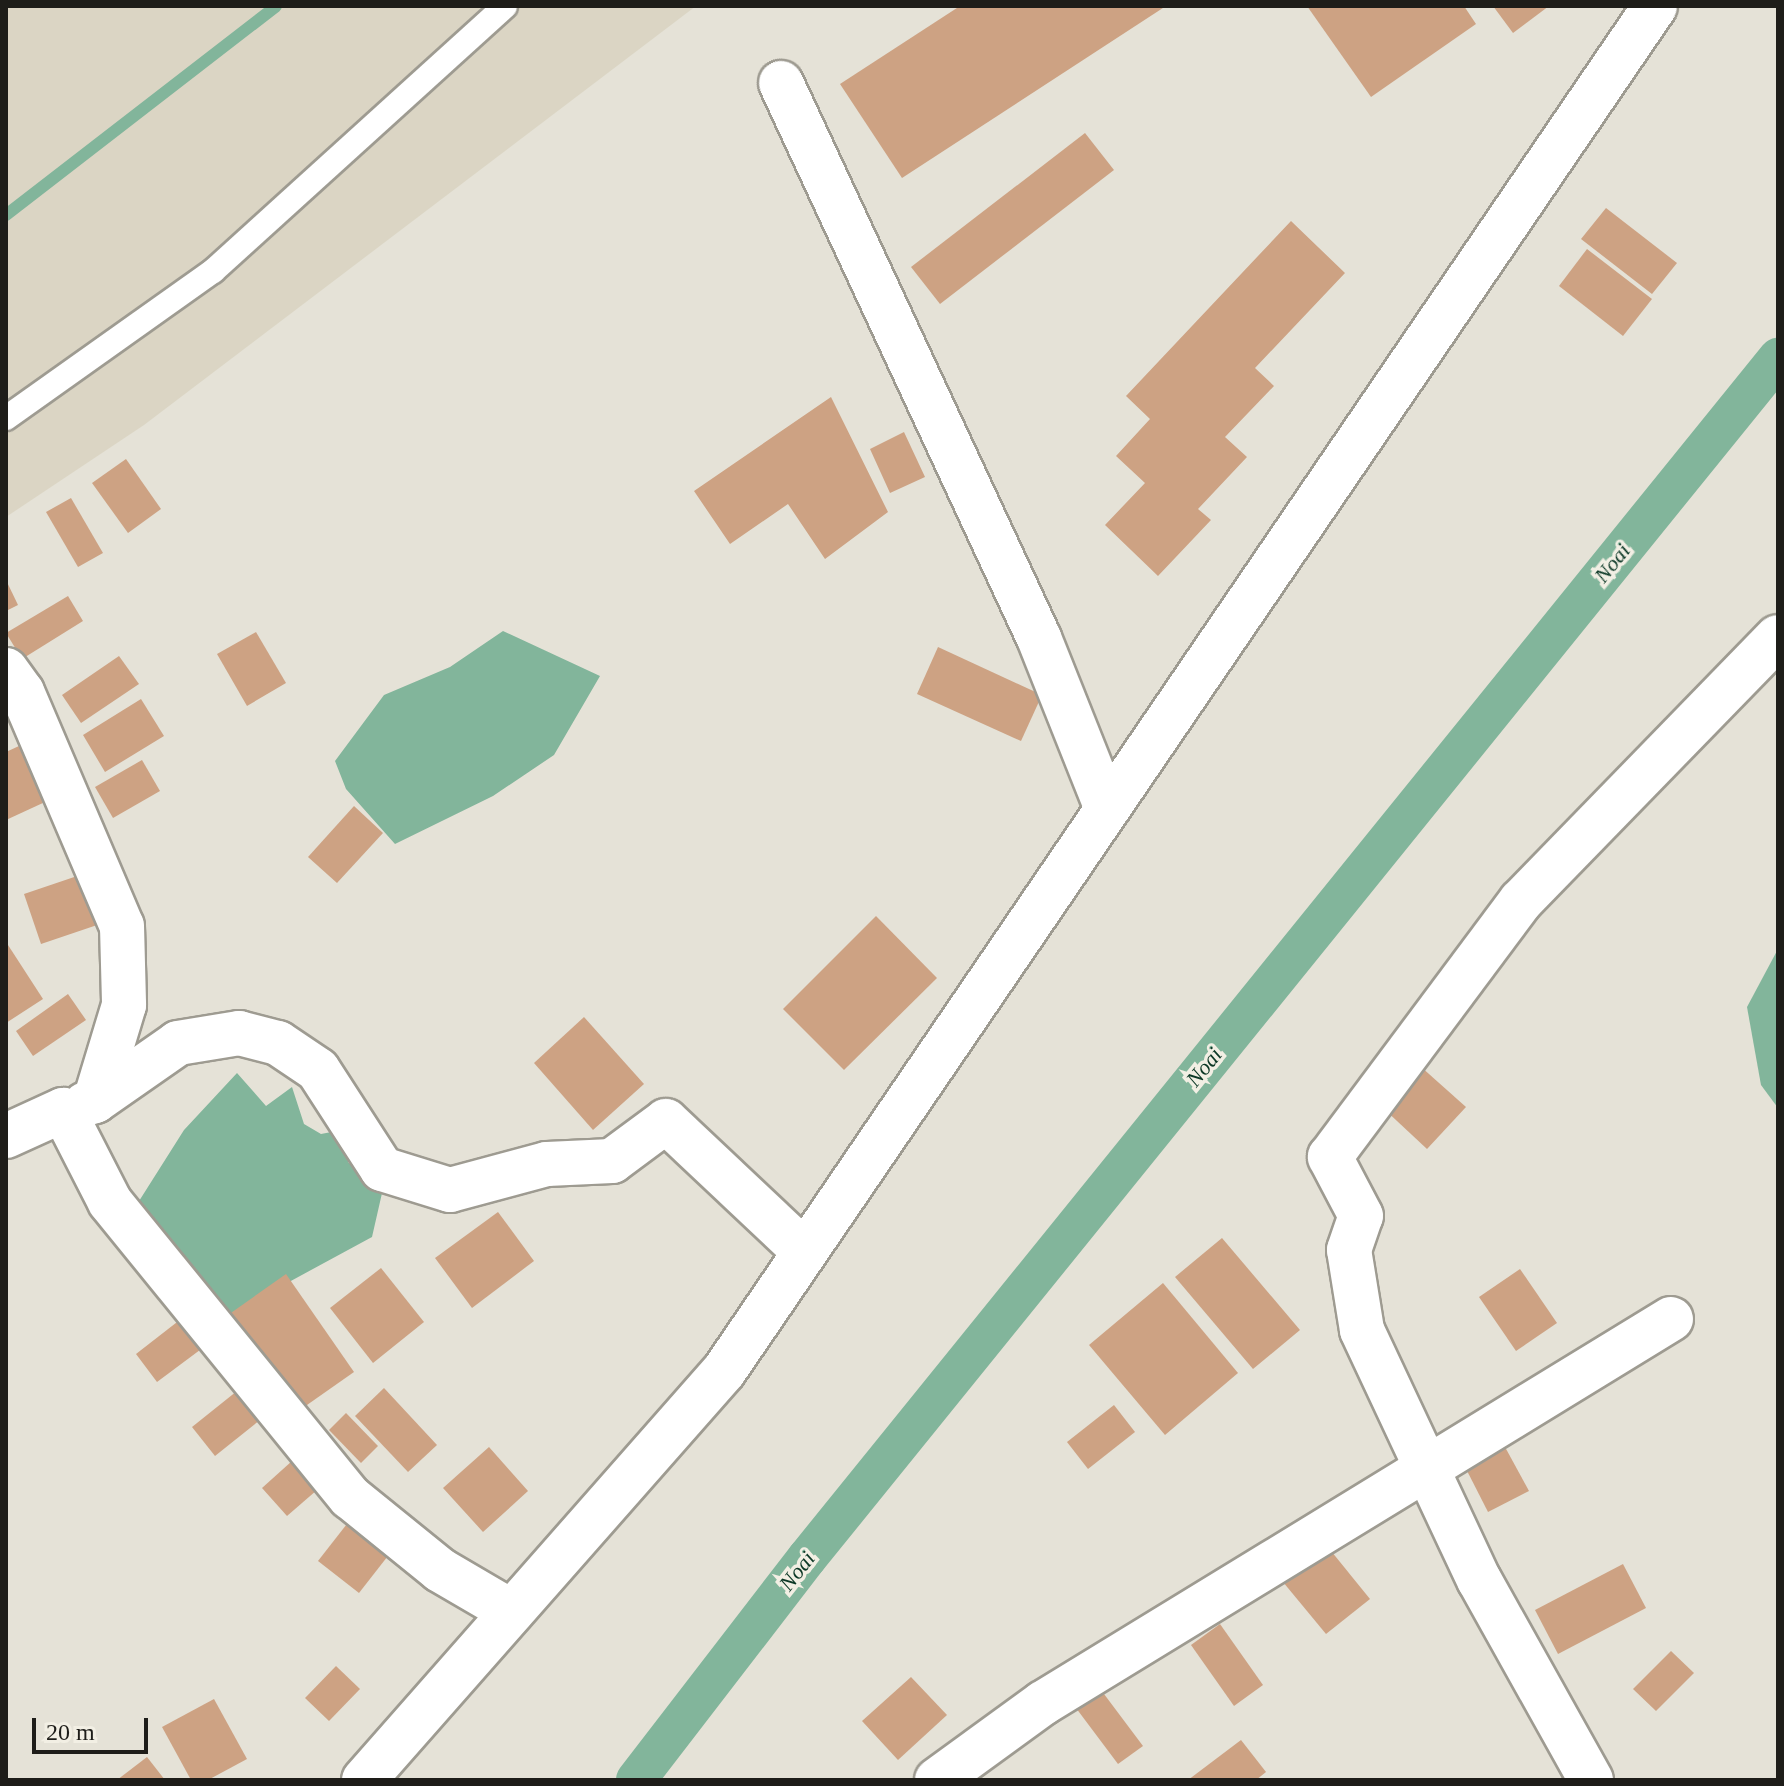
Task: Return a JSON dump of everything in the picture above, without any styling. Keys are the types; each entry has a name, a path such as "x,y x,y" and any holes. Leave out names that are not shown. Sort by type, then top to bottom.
{"street":[{"path":"364,1780 724,1371 1655,6"},
{"path":"781,83 1039,638 1107,809"},
{"path":"1591,1780 1479,1580 1362,1330 1349,1250 1361,1216 1330,1157 1521,901 1778,637"},
{"path":"6,670 35,720 122,926 124,1005 79,1106 110,1202 350,1497 440,1570 512,1612"},
{"path":"6,1136 79,1106 178,1043 239,1033 265,1039 318,1070 382,1169 450,1190 547,1164 612,1161 666,1121 804,1251"},
{"path":"937,1780 1043,1703 1429,1472 1671,1319"}],"lane":[{"path":"6,418 213,271 505,6"}],"shaded area":[{"path":"6,6 696,6 144,425 6,517"},
{"path":"503,631 600,676 554,755 493,796 395,844 346,789 335,761 384,695 450,667"},
{"path":"1778,949 1778,1108 1761,1085 1747,1007"},
{"path":"237,1073 266,1106 292,1087 304,1124 321,1134 347,1129 348,1162 372,1187 385,1180 372,1237 228,1315 134,1209 184,1130"}],"building":[{"path":"960,6 1166,6 902,178 840,84"},
{"path":"1307,6 1464,6 1476,24 1371,97"},
{"path":"1493,6 1549,6 1513,33"},
{"path":"1085,133 1114,170 940,304 911,267"},
{"path":"1606,208 1677,263 1652,294 1581,239"},
{"path":"1291,221 1345,273 1255,368 1274,386 1225,437 1247,457 1198,509 1211,520 1158,576 1105,525 1145,483 1116,456 1150,419 1126,396"},
{"path":"1587,249 1652,299 1623,336 1559,286"},
{"path":"831,397 888,512 825,559 788,504 730,544 694,491"},
{"path":"904,432 925,477 890,493 870,449"},
{"path":"126,459 161,509 128,533 92,483"},
{"path":"71,498 103,553 78,567 46,512"},
{"path":"6,580 18,605 6,611"},
{"path":"68,596 83,621 22,659 6,633"},
{"path":"256,632 286,683 247,706 217,654"},
{"path":"938,647 1042,695 1021,741 917,694"},
{"path":"119,656 139,684 81,723 62,695"},
{"path":"141,699 164,736 105,772 83,735"},
{"path":"32,740 58,796 6,820 6,752"},
{"path":"142,760 160,791 113,818 95,787"},
{"path":"354,806 383,833 337,883 308,857"},
{"path":"89,872 106,922 41,944 24,894"},
{"path":"876,916 937,978 844,1070 783,1009"},
{"path":"6,946 43,999 6,1023"},
{"path":"68,994 86,1020 33,1056 16,1031"},
{"path":"584,1017 644,1084 593,1130 534,1063"},
{"path":"1420,1066 1466,1107 1427,1149 1382,1107"},
{"path":"498,1212 534,1261 472,1308 435,1258"},
{"path":"1222,1238 1300,1330 1253,1369 1175,1277"},
{"path":"381,1268 424,1322 373,1363 330,1308"},
{"path":"1520,1269 1557,1323 1516,1351 1479,1297"},
{"path":"286,1274 354,1372 297,1412 228,1315"},
{"path":"1163,1283 1238,1373 1165,1435 1089,1345"},
{"path":"190,1312 212,1341 157,1382 136,1354"},
{"path":"242,1387 265,1416 215,1456 192,1427"},
{"path":"384,1388 437,1445 408,1472 355,1416"},
{"path":"1114,1405 1135,1432 1088,1469 1067,1442"},
{"path":"346,1413 378,1446 361,1463 329,1430"},
{"path":"1499,1436 1529,1491 1488,1512 1460,1457"},
{"path":"489,1447 528,1491 483,1532 443,1488"},
{"path":"292,1461 317,1490 287,1516 262,1488"},
{"path":"350,1520 391,1552 359,1593 318,1561"},
{"path":"1327,1546 1370,1599 1326,1634 1283,1582"},
{"path":"1623,1564 1646,1608 1558,1654 1535,1610"},
{"path":"1220,1624 1263,1685 1234,1706 1191,1645"},
{"path":"1671,1651 1694,1673 1656,1711 1633,1689"},
{"path":"336,1666 360,1689 329,1721 305,1698"},
{"path":"911,1677 947,1715 898,1760 862,1721"},
{"path":"1098,1686 1143,1746 1118,1764 1073,1704"},
{"path":"214,1699 247,1759 208,1780 191,1780 162,1727"},
{"path":"1241,1740 1266,1772 1256,1780 1188,1780"},
{"path":"147,1757 165,1780 117,1780"}],"waterway":[{"path":"6,215 276,6"},
{"name":"Noai","path":"636,1780 807,1558 1778,358"}]}
